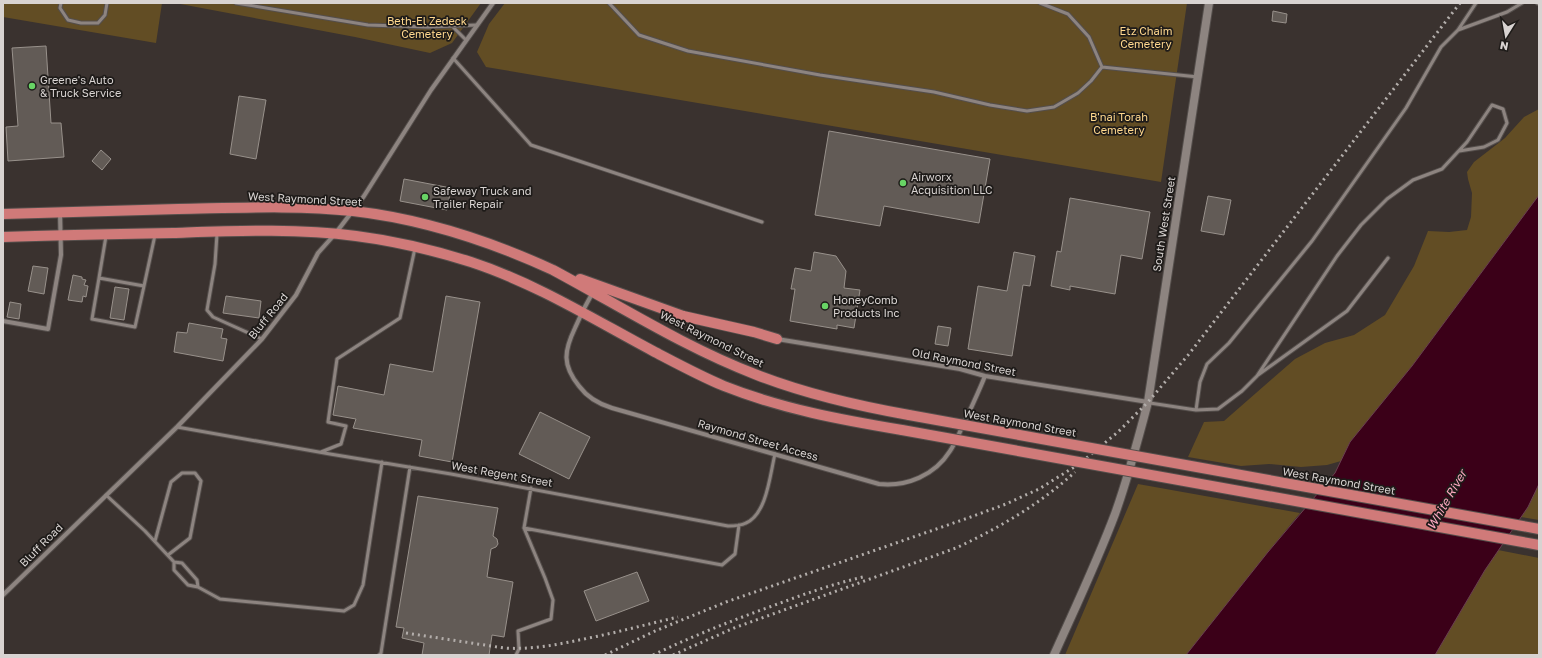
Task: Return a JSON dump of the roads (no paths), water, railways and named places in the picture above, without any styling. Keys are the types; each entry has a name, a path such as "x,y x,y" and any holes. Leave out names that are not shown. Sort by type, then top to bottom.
{"main road":[{"name":"South West Street","path":"1054,655 1097,559 1115,513 1136,448 1148,402 1209,3"},
{"name":"West Raymond Street","path":"3,214 296,208 353,211 424,224 453,232 511,252 553,270 702,350 757,375 823,397 878,410 1539,529"},
{"path":"3,237 155,233 292,232 364,237 416,246 466,260 499,272 549,295 673,362 724,386 758,398 811,413 1539,545"},
{"path":"553,270 663,310 777,339"}],"street":[{"name":"Bluff Road","path":"3,596 177,427 262,340 296,295 318,253 336,234 353,211 420,107 476,25 493,3"},
{"path":"3,321 48,329 61,255 60,212"},
{"name":"Raymond Street Access","path":"593,292 568,343 566,361 576,383 583,392 596,402 612,408 879,484 907,482 925,475 944,460 954,445 985,376"},
{"name":"Old Raymond Street","path":"777,339 960,369 985,376 1148,402"}],"lane":[{"path":"61,3 60,8 68,20 81,23 98,23 105,15 107,3"},
{"path":"236,3 368,25 428,27 476,25"},
{"path":"610,3 639,35 688,51 820,75 934,92 990,105 1027,111 1054,107 1078,93 1091,81 1102,67"},
{"path":"1040,3 1068,14 1089,37 1102,67"},
{"path":"1196,410 1200,382 1206,364 1229,343 1312,241 1406,108 1441,47 1458,30 1476,3"},
{"path":"1458,30 1507,12 1522,3"},
{"path":"452,26 466,40"},
{"path":"453,58 531,145 762,222"},
{"path":"1102,67 1198,77"},
{"path":"1257,376 1337,256 1361,225 1387,198 1413,180 1442,169 1467,142 1492,105 1503,108 1507,123 1498,140 1484,147 1459,151"},
{"path":"217,232 215,264 208,310 213,317 262,340"},
{"path":"106,234 92,319 135,327 155,233"},
{"path":"321,453 341,444 346,426 328,422 337,359 400,318 416,246"},
{"path":"1148,402 1196,410 1218,409 1242,391 1257,376 1347,311 1388,258"},
{"path":"99,278 144,286"},
{"name":"West Regent Street","path":"177,427 321,453 532,488 728,526 739,525 757,516 764,500 775,454"},
{"path":"106,495 168,555 174,562 174,570 188,585 198,587 220,599 344,611 354,605 363,585 382,462"},
{"path":"379,655 381,653 410,467"},
{"path":"155,541 171,482 182,473 195,473 201,481 190,538 168,555"},
{"path":"516,655 519,649 518,631 551,619 553,600 524,528 532,488"},
{"path":"524,528 722,565 735,554 739,525"},
{"path":"174,562 182,563 196,580 198,587"}],"water":[{"name":"White River","path":"1539,195 1539,484 1528,507 1485,570 1435,655 1186,655 1268,552 1335,473 1350,442 1412,366"}],"railway":[{"path":"605,655 655,631 726,602 1006,504 1039,489 1079,464 1118,432 1148,402 1189,354 1460,3"},
{"path":"673,655 734,628 956,548 1003,524 1033,505 1048,495 1075,472"},
{"path":"653,655 728,622 797,597 863,577"},
{"path":"406,633 504,648 525,648 578,640 678,617"}],"place":[{"name":"Greene's Auto & Truck Service","path":"32,86"},
{"name":"Airworx Acquisition LLC","path":"903,183"},
{"name":"Safeway Truck and Trailer Repair","path":"425,197"},
{"name":"HoneyComb Products Inc","path":"825,306"}],"park label":[{"name":"Beth-El Zedeck Cemetery","path":"427,27"},
{"name":"Etz Chaim Cemetery","path":"1146,37"},
{"name":"B'nai Torah Cemetery","path":"1119,123"}]}
